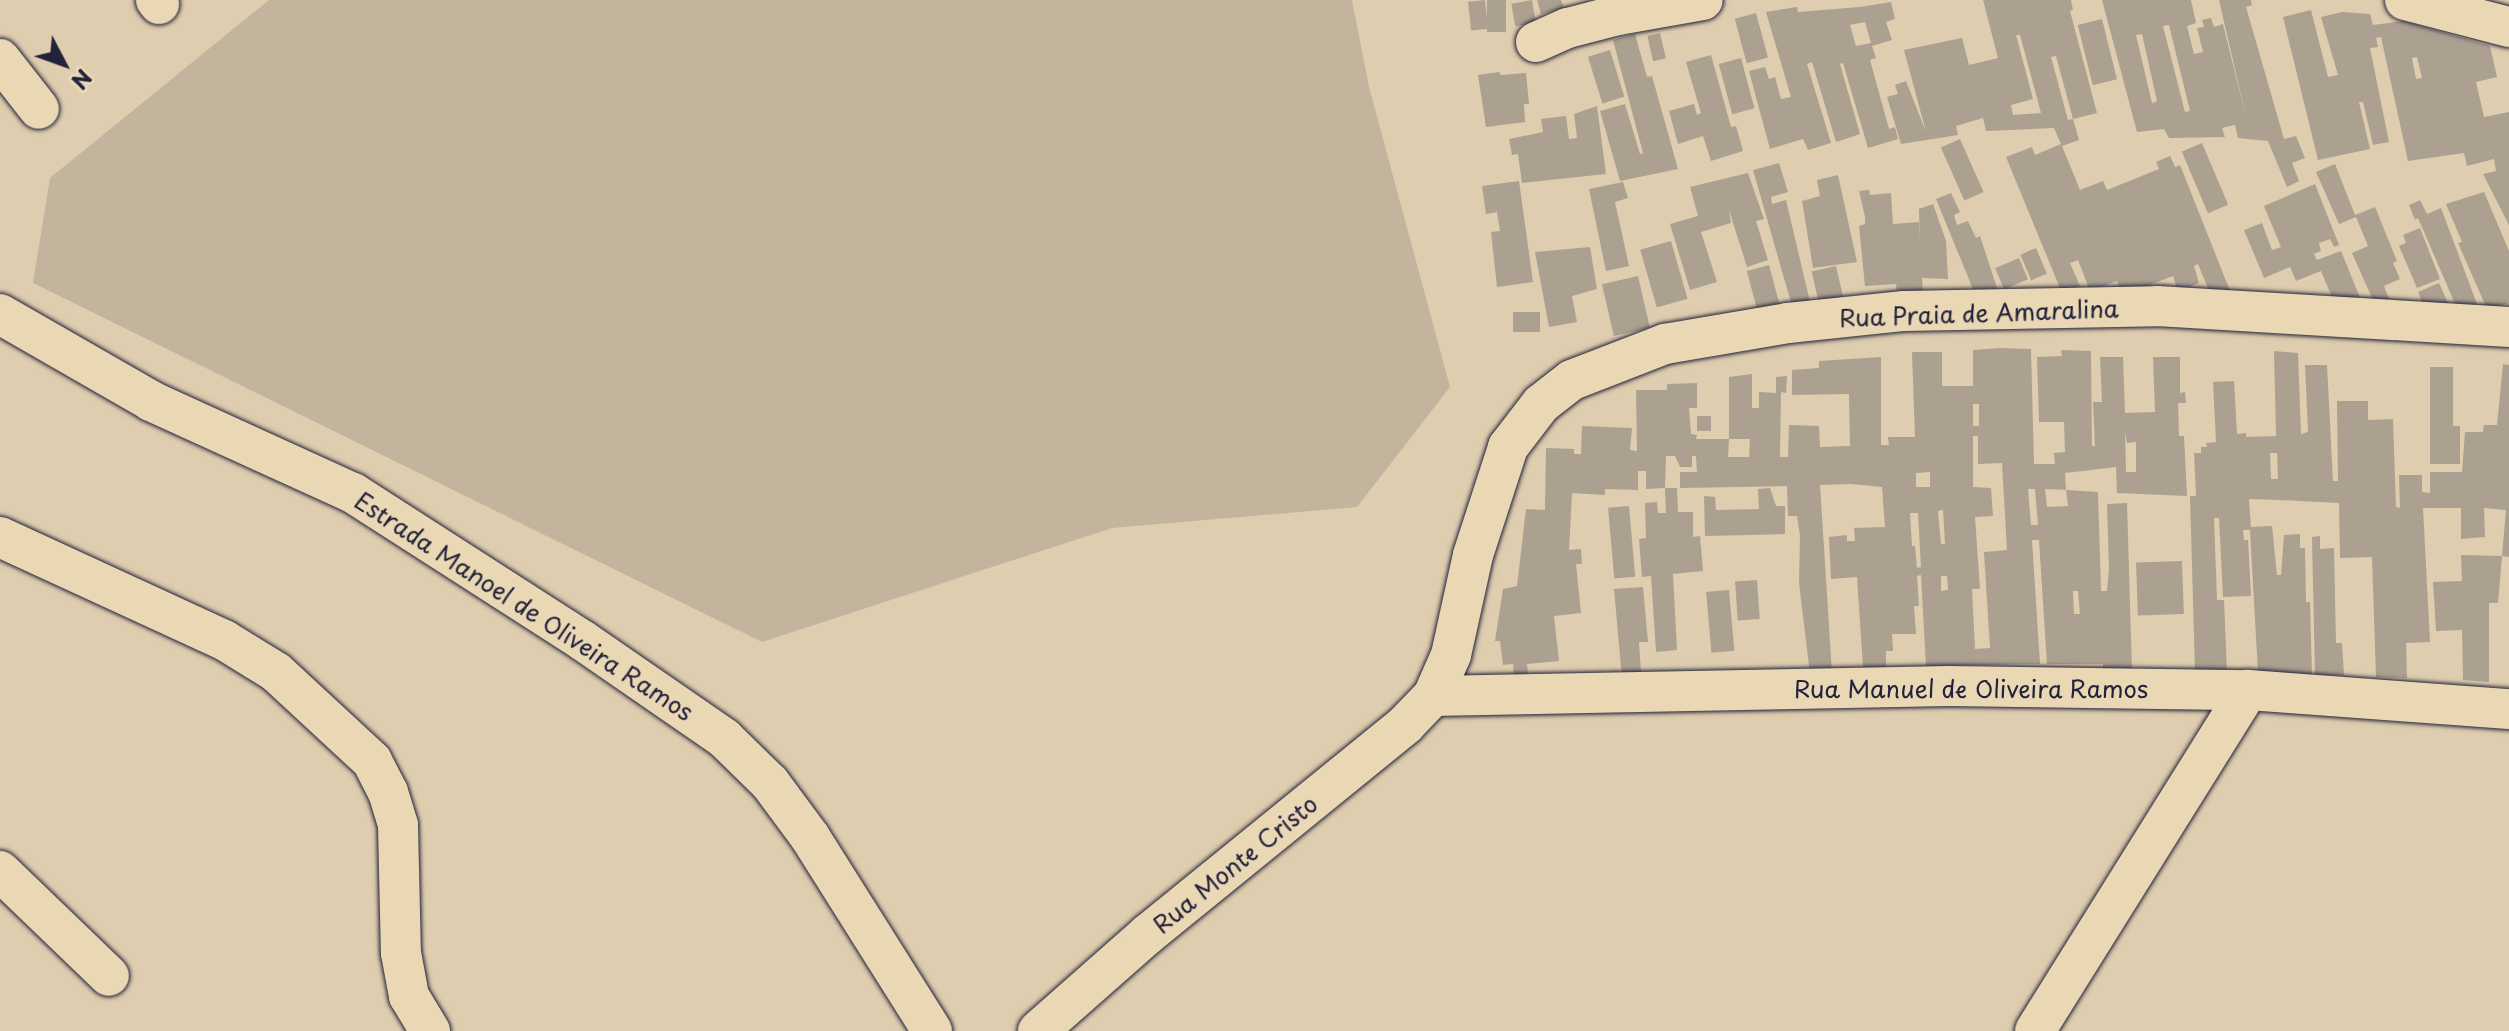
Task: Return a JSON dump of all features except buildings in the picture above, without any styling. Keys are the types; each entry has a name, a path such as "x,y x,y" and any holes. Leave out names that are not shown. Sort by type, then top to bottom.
{"street":[{"path":"1536,42 1568,28 1618,15 1703,0"},
{"path":"2405,0 2509,27"},
{"path":"0,59 39,109"},
{"name":"Rua Praia de Amaralina","path":"1433,696 1451,655 1473,555 1508,447 1541,404 1572,380 1636,353 1665,344 1773,326 1904,311 2157,306 2509,327"},
{"name":"Estrada Manoel de Oliveira Ramos","path":"0,314 151,401 353,493 582,640 724,738 770,783 810,837 932,1031"},
{"path":"0,537 224,640 276,672 372,761 388,792 398,825 401,953 409,996 430,1031"},
{"name":"Rua Manuel de Oliveira Ramos","path":"1433,696 1949,686 2248,690 2509,709"},
{"path":"2035,1031 2248,690"},
{"name":"Rua Monte Cristo","path":"1038,1031 1148,934 1405,725 1433,696"},
{"path":"0,871 109,976"}],"shaded area":[{"path":"269,0 1352,0 1369,87 1450,387 1357,507 1112,528 762,642 33,283 50,178"}]}
